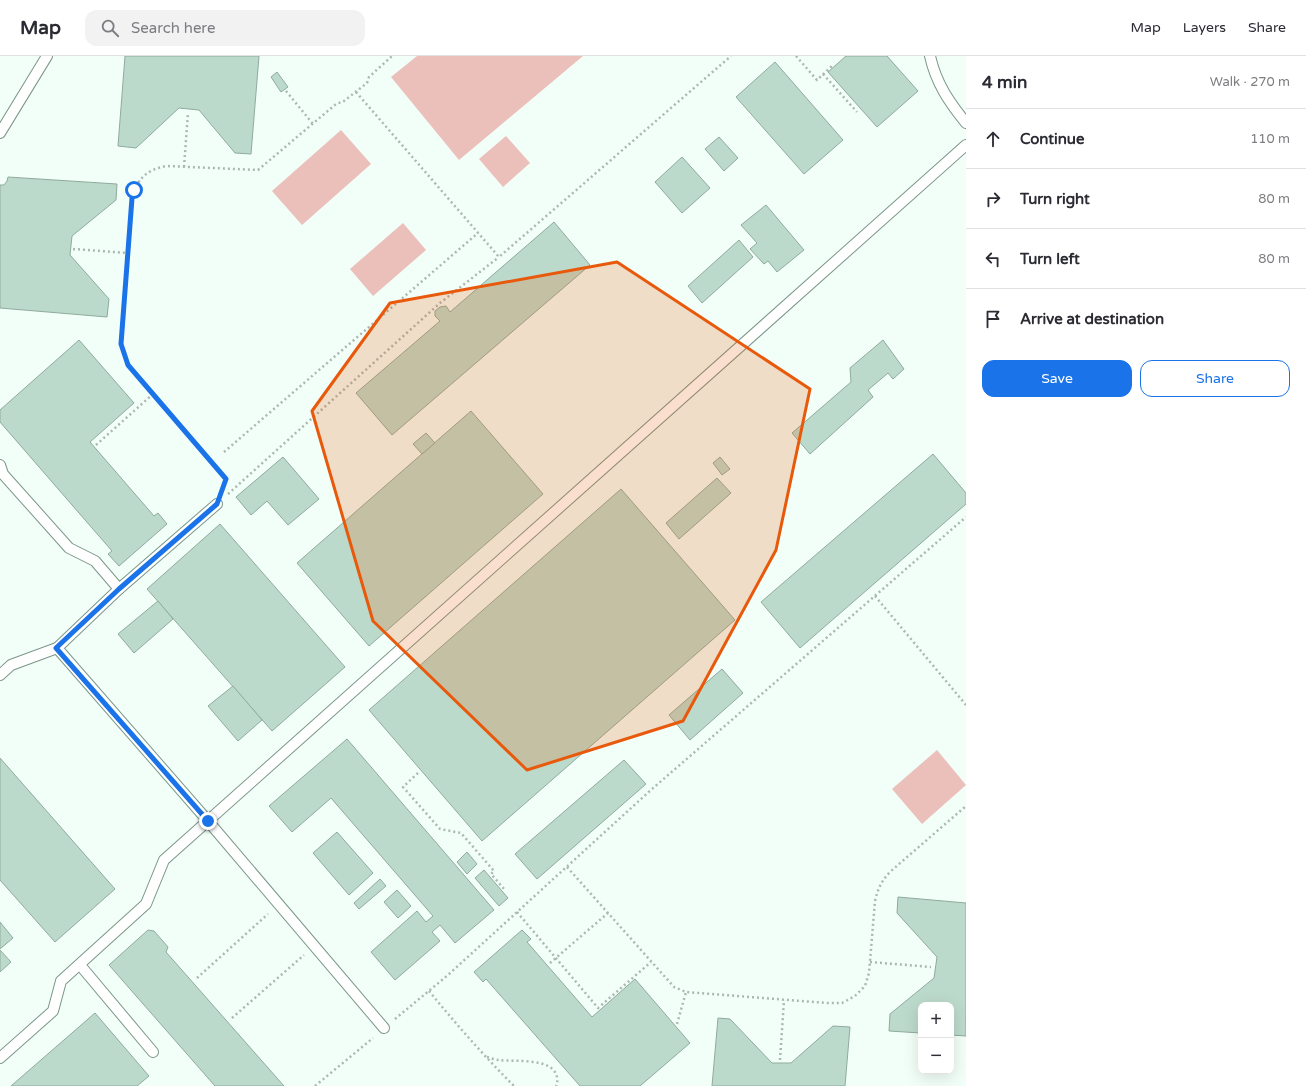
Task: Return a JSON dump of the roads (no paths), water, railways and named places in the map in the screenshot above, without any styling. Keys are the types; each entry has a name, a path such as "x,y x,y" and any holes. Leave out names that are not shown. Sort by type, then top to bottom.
{"lane":[{"path":"0,133 47,56"},
{"path":"930,56 935,76 942,90 951,105 966,123"},
{"path":"0,1058 53,1011 61,981 146,904 164,860 966,145"},
{"path":"0,466 3,474 69,548 95,561 119,589"},
{"path":"0,675 11,665 56,648 119,589 217,504"},
{"path":"56,648 208,821 384,1028"},
{"path":"80,965 153,1052"}]}
